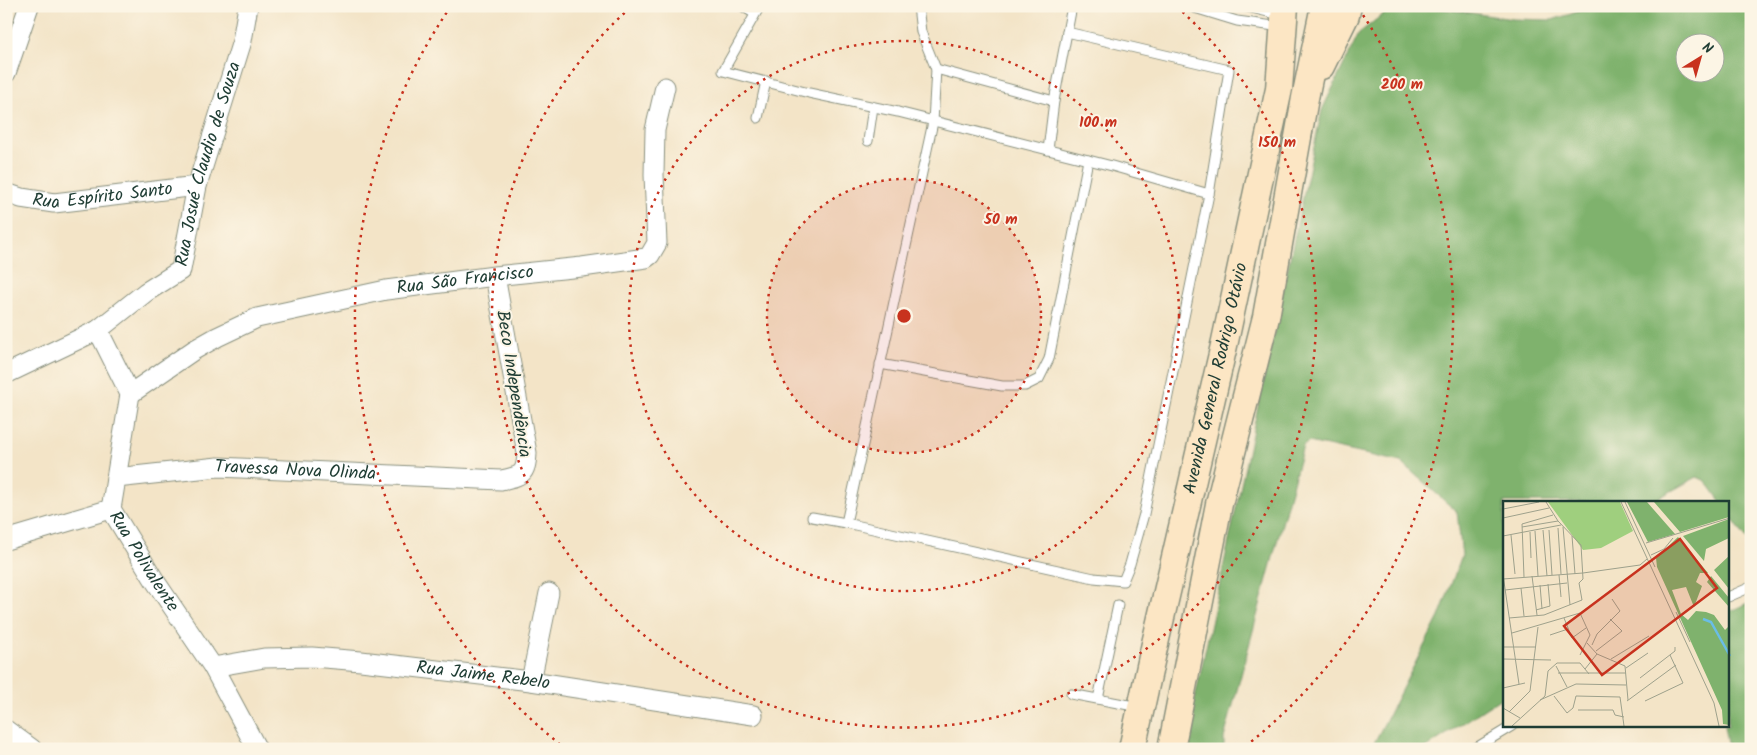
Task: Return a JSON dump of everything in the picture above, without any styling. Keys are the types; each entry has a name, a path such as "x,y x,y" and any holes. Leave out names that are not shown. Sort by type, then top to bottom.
{"main road":[{"name":"Avenida General Rodrigo Otávio","path":"1170,749 1219,504 1266,317 1305,98 1344,8"},
{"name":"Avenida General Rodrigo Otávio","path":"1132,749 1225,341 1279,89 1284,16"}],"street":[{"path":"6,73 9,51 29,6"},
{"name":"Rua Josué Claudio de Souza","path":"6,374 98,330 146,292 181,270 197,186 242,41 248,6"},
{"name":"Rua São Francisco","path":"130,394 194,350 257,318 386,290 646,258 650,255 657,242 654,175 655,130 665,87"},
{"name":"Rua Espírito Santo","path":"6,193 21,198 54,202 197,186"},
{"name":"Beco Independência","path":"475,479 501,480 516,477 523,473 526,465 527,453 495,276"},
{"path":"98,330 130,394"},
{"name":"Rua Polivalente","path":"130,394 112,509 155,581 213,666 257,749"},
{"name":"Travessa Nova Olinda","path":"116,478 218,468 475,479"},
{"path":"6,540 112,509"},
{"path":"531,680 549,593"},
{"name":"Rua Jaime Rebelo","path":"213,666 264,658 361,660 531,680 752,715"},
{"path":"6,730 32,749"}],"lane":[{"path":"742,6 757,10 723,70 1088,160 1209,194"},
{"path":"846,523 933,122 936,69 921,32 918,6"},
{"path":"1048,150 1054,101 1072,6"},
{"path":"1188,6 1237,21 1284,16"},
{"path":"1243,6 1284,16"},
{"path":"812,517 1094,578 1123,581 1130,564 1144,514 1209,194 1229,70 1066,32"},
{"path":"936,69 1054,101"},
{"path":"758,118 766,81"},
{"path":"868,141 873,107"},
{"path":"880,364 1002,386 1024,386 1039,379 1049,359 1088,160"},
{"path":"1730,596 1751,587"},
{"path":"1098,699 1118,605"},
{"path":"1072,694 1142,708"},
{"path":"1474,749 1509,728"}],"green space":[{"path":"1423,6 1513,19 1552,20 1596,6 1748,6 1751,187 1751,545 1730,516 1730,501 1720,501 1706,481 1697,477 1653,501 1503,501 1503,697 1424,749 1371,749 1439,617 1462,555 1457,512 1401,462 1309,442 1303,446 1224,738 1224,749 1184,749 1322,110 1359,33 1386,12"},
{"path":"1751,602 1751,749 1728,749 1724,728 1730,728 1730,611"}]}
